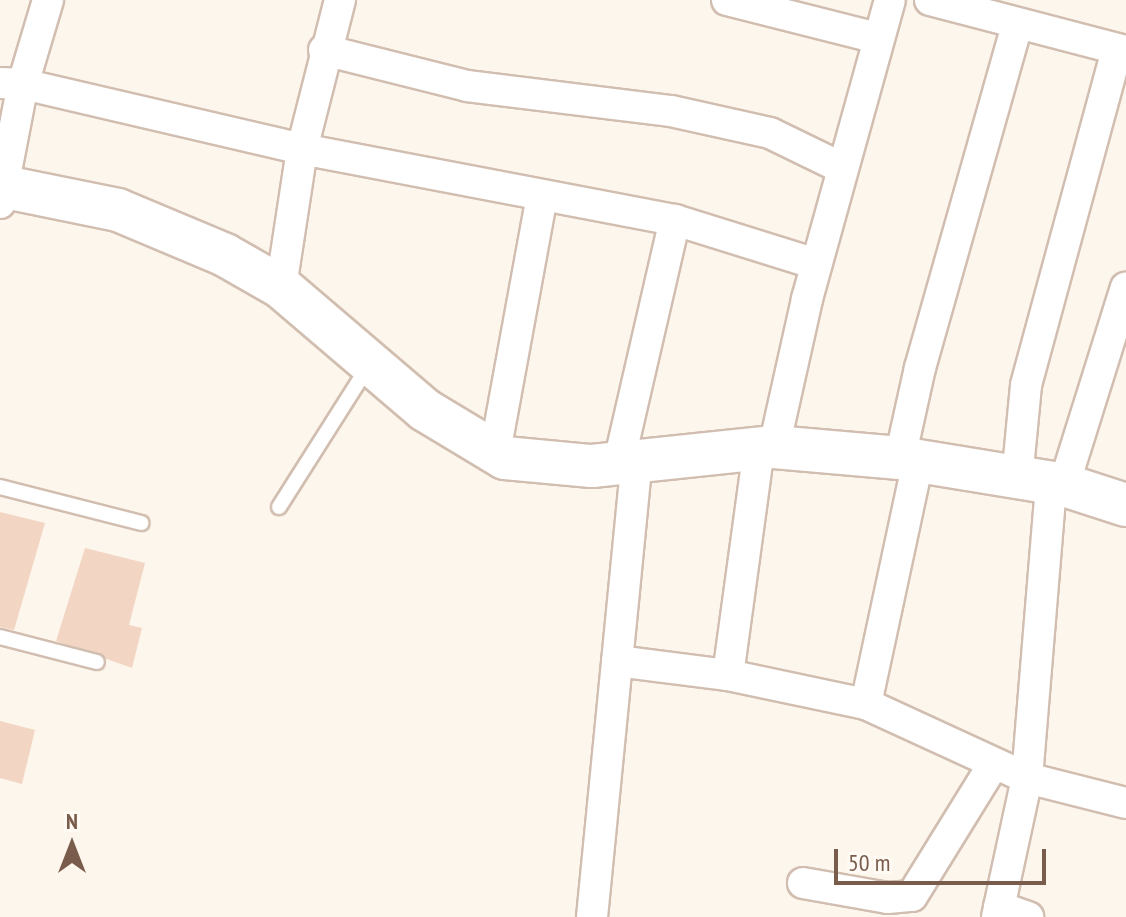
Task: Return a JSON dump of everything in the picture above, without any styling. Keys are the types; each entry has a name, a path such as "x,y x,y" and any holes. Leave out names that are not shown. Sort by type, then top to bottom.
{"main road":[{"path":"1,192 118,210 225,255 281,287 425,410 495,452 546,464 628,461 767,448 909,460 1044,483 1126,505"}],"street":[{"path":"1,192 11,84 48,0"},
{"path":"281,287 302,149 324,50 340,0"},
{"path":"727,0 877,38"},
{"path":"728,675 767,448 877,38 890,0"},
{"path":"930,0 1121,50 1026,385 1044,483 1027,778 998,912 1028,917"},
{"path":"866,704 909,460 920,368 1017,25"},
{"path":"324,50 467,86 685,114 770,133 842,168"},
{"path":"11,84 302,149 675,220 816,264"},
{"path":"495,452 542,195"},
{"path":"592,917 617,661 628,461 675,220"},
{"path":"1044,483 1126,287"},
{"path":"617,661 728,675 866,704 1027,778 1126,803"},
{"path":"803,883 888,898 912,896 994,763"}],"lane":[{"path":"279,507 370,363"},
{"path":"0,487 141,523"},
{"path":"0,637 97,662"}],"building":[{"path":"0,512 45,523 14,630 0,627"},
{"path":"85,548 145,563 129,625 142,628 132,668 56,641"},
{"path":"0,721 35,730 22,784 0,778"}]}
